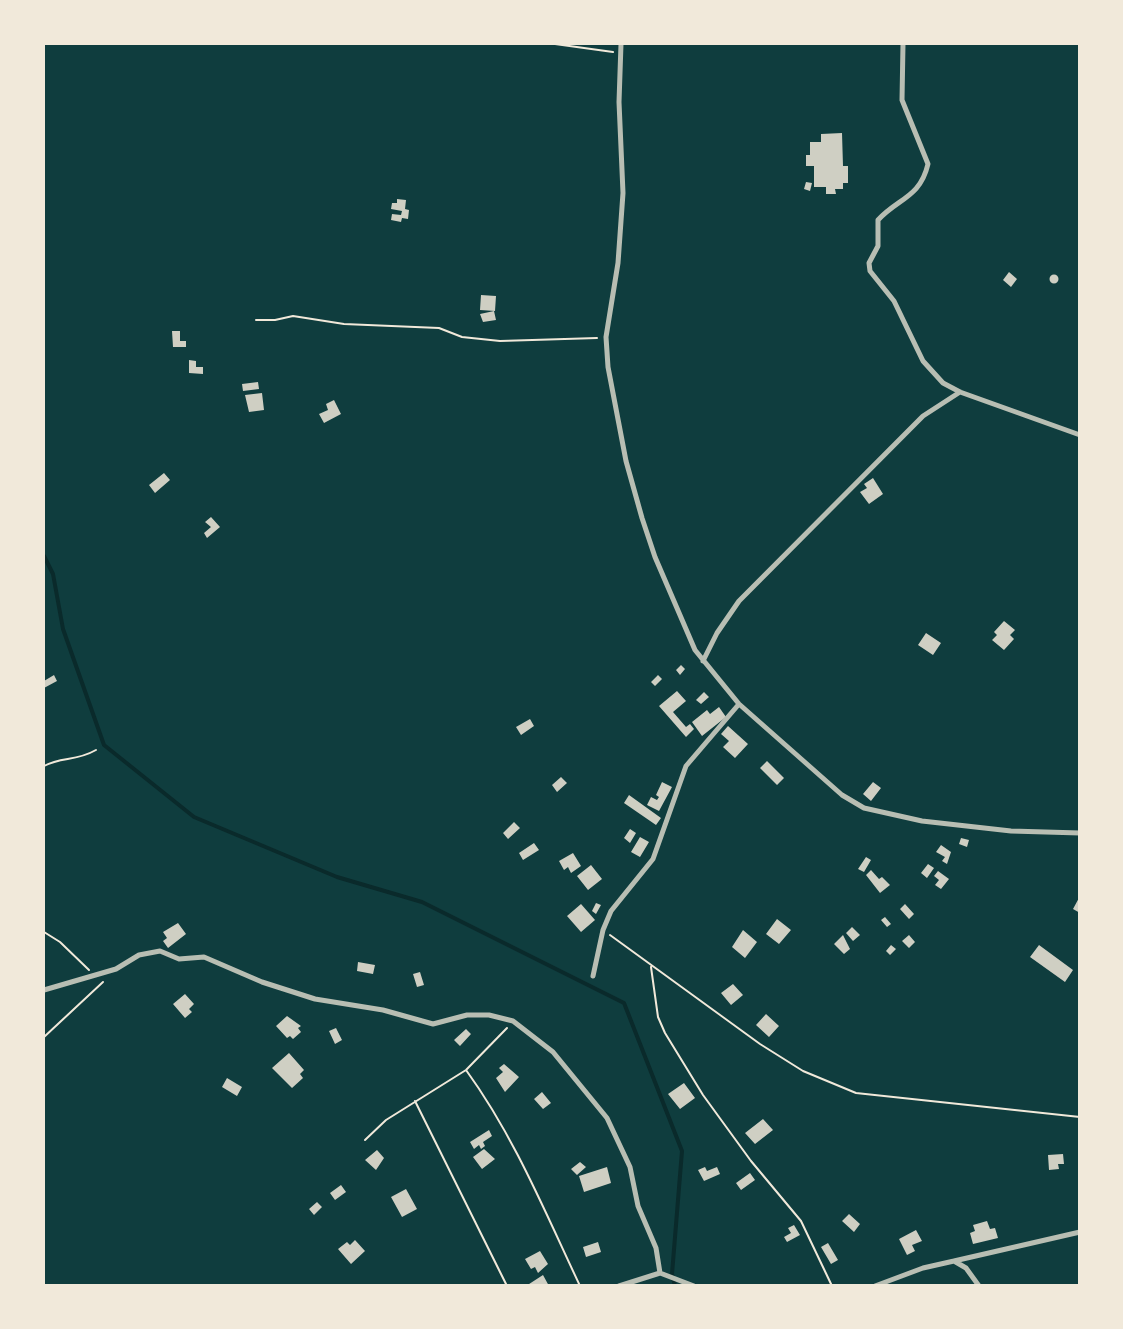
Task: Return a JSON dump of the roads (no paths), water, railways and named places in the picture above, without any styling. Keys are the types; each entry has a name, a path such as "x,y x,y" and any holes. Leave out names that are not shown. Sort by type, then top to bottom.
{"street":[{"path":"621,44 619,102 624,193 618,263 606,337 608,367 626,460 642,518 655,557 688,638 703,661 740,704 819,775 843,795 864,808 889,815 1011,831 1080,833"},
{"path":"903,44 902,100 928,164 924,178 914,192 878,220 878,246 869,266 894,301 923,361 943,383 960,392 1080,435"},
{"path":"703,661 717,633 739,601 923,416 960,392"},
{"path":"593,976 603,930 616,903 653,860 686,766 740,704"},
{"path":"44,990 116,969 139,955 153,951 179,958 204,957 291,992 383,1010 426,1023 441,1024 467,1016 489,1015 513,1021 553,1052 607,1118 630,1167 638,1206 656,1248 660,1273"},
{"path":"876,1286 923,1268 1080,1232"},
{"path":"954,1261 966,1268 979,1286"},
{"path":"619,1286 660,1273 694,1286"}],"waterway":[{"path":"44,556 53,574 63,629 104,745 194,817 337,877 422,902 624,1003 682,1151 672,1274 675,1286"}]}
